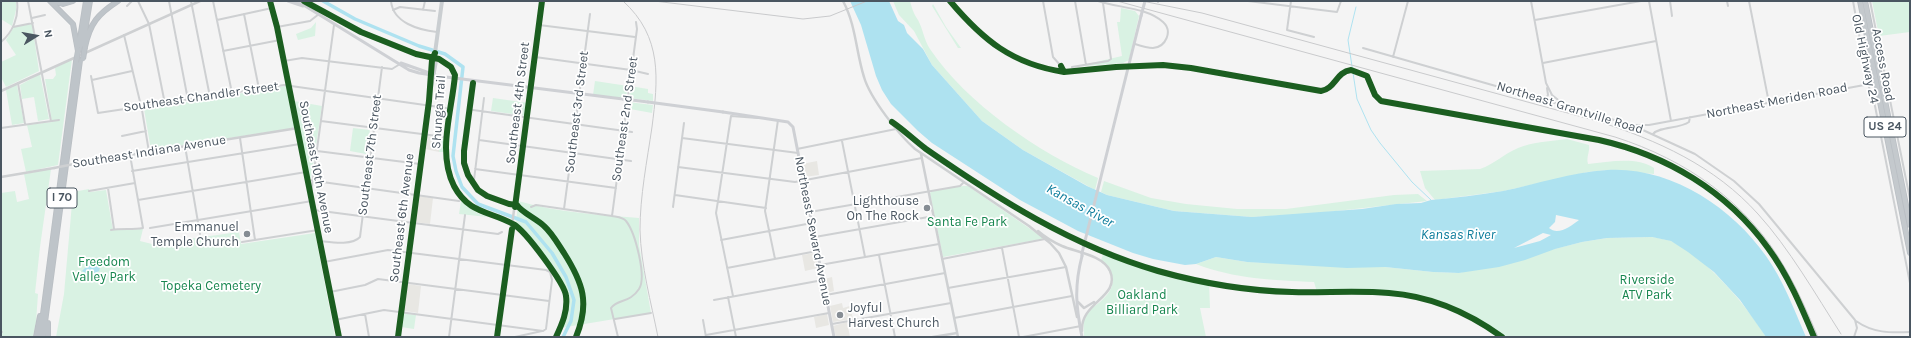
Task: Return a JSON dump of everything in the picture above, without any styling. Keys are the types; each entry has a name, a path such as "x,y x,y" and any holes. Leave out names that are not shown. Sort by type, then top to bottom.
{"highway":[{"path":"51,1 63,4 73,1"},
{"path":"51,1 73,24 82,49"},
{"name":"I 70","path":"82,49 86,1"},
{"name":"I 70","path":"40,337 49,261 90,1"},
{"path":"80,60 82,49 96,18 118,1"},
{"name":"US 24","path":"1860,1 1910,253"},
{"name":"US 24","path":"1865,1 1884,82 1910,225"},
{"name":"I 70","path":"43,337 80,60"},
{"path":"36,337 49,261"},
{"path":"47,311 48,337"}],"main road":[{"name":"Southeast 10th Avenue","path":"270,1 278,27 339,337"},
{"path":"288,1 307,7"},
{"path":"297,1 400,63 432,74 451,78 579,95 648,102 778,120"},
{"name":"Southeast 6th Avenue","path":"398,337 442,1"},
{"path":"1082,337 1076,290 1082,253 1145,1"},
{"name":"Northeast Seward Avenue","path":"778,120 788,122 792,125 834,337"}],"street":[{"path":"1,42 13,27 18,12 17,1"},
{"path":"28,1 51,121"},
{"path":"127,6 132,1"},
{"path":"138,1 148,24 165,104"},
{"path":"168,1 188,100"},
{"path":"191,1 210,97"},
{"path":"1,91 200,1"},
{"path":"213,1 232,94"},
{"path":"391,1 393,10 402,21 426,30 438,32"},
{"path":"424,10 425,1"},
{"name":"Southeast 4th Street","path":"497,337 528,118 542,1"},
{"path":"843,1 853,27 866,82 874,98 910,145 921,154 1029,226 1062,246 1100,260 1108,268 1112,277 1110,288 1106,294 1087,311 1081,326 1023,337"},
{"path":"1043,1 1053,58 1055,62 1061,66"},
{"path":"1075,1 1086,64"},
{"path":"1098,1 1148,13 1163,22 1166,26 1168,32 1167,38 1159,46 1152,48 1135,44"},
{"path":"1248,1 1337,12 1341,1"},
{"path":"1291,1 1288,30 1314,37"},
{"path":"1393,57 1408,1"},
{"path":"1531,1 1548,95 1545,100"},
{"path":"1535,20 1641,1"},
{"path":"1649,1 1671,121"},
{"path":"1670,1 1672,16"},
{"path":"1727,1 1728,6"},
{"path":"1749,1 1769,103"},
{"name":"Old Highway 24","path":"1853,1 1868,84 1875,106 1910,282"},
{"name":"Access Road","path":"1870,1 1884,82 1910,199"},
{"path":"1072,67 1110,60 1111,57 1103,3"},
{"path":"393,10 400,7 435,11"},
{"path":"217,20 272,8"},
{"path":"244,14 259,89"},
{"path":"278,27 310,21 319,14"},
{"name":"Southeast 3rd Street","path":"564,209 590,14"},
{"path":"32,18 45,15"},
{"name":"Southeast 2nd Street","path":"612,216 636,22"},
{"path":"13,27 33,23"},
{"path":"311,194 334,23"},
{"path":"539,25 635,37"},
{"path":"124,35 141,107 149,152"},
{"path":"223,51 280,40"},
{"path":"1543,63 1656,41"},
{"name":"Northeast Grantville Road","path":"1363,48 1563,104 1632,125 1703,159 1723,172 1747,192 1770,217 1855,320"},
{"path":"535,57 631,70 648,74"},
{"path":"284,60 302,58 392,69 400,63"},
{"name":"Southeast 7th Street","path":"320,241 337,243 357,240 360,237 382,67"},
{"path":"91,76 92,80 132,71"},
{"name":"Southeast Chandler Street","path":"92,80 98,113 259,89 289,86 428,103 446,108"},
{"name":"Northeast Meriden Road","path":"1632,125 1641,126 1690,118 1884,82"},
{"path":"18,83 25,124"},
{"path":"1546,83 1552,95 1563,104"},
{"path":"474,180 484,98"},
{"path":"473,110 632,132"},
{"path":"732,296 716,213 731,116 752,119 763,118"},
{"name":"Northeast Meriden Road","path":"1653,134 1657,131 1684,125 1689,122 1690,118"},
{"path":"1,128 58,120"},
{"path":"774,259 766,208 778,120"},
{"path":"321,121 445,137"},
{"path":"673,207 684,123"},
{"name":"Southeast Indiana Avenue","path":"1,177 298,128"},
{"path":"682,138 774,150 798,151 897,129"},
{"path":"122,136 146,131"},
{"path":"240,138 255,240"},
{"path":"479,140 631,161"},
{"path":"842,140 865,257"},
{"path":"132,171 300,144"},
{"path":"185,146 200,234"},
{"path":"317,150 420,164"},
{"path":"921,154 958,337"},
{"path":"111,230 143,228 130,155"},
{"path":"678,167 794,182 922,158"},
{"path":"475,169 616,188"},
{"path":"138,200 306,172"},
{"path":"308,180 459,201"},
{"path":"810,212 929,190 960,186 964,182"},
{"path":"89,191 135,183"},
{"path":"108,188 114,229"},
{"path":"675,196 766,208"},
{"path":"150,228 312,201"},
{"path":"531,207 536,205 612,216 625,220 638,251 642,280 638,289 630,299 612,307 611,309 618,337"},
{"path":"314,210 463,230 498,234 502,232"},
{"path":"449,337 465,215"},
{"path":"815,238 934,216"},
{"path":"721,240 812,223"},
{"path":"1029,226 1046,239 1056,250 1066,267 1079,321"},
{"path":"242,242 318,230"},
{"path":"942,258 1046,239 1099,261 1106,267 1110,277 1108,288 1090,306 1084,308 1080,306 1076,290"},
{"path":"820,265 939,244"},
{"path":"1903,246 1909,245"},
{"path":"1002,248 1019,337"},
{"path":"324,262 387,250 546,270 550,272 552,280 546,329 515,337"},
{"path":"727,268 817,251"},
{"path":"879,255 895,337"},
{"path":"948,288 1066,267"},
{"path":"826,295 945,273"},
{"path":"330,292 365,285 376,279 549,301"},
{"path":"714,300 823,280"},
{"path":"954,318 1072,296"},
{"path":"728,297 736,337"},
{"path":"832,324 951,303"},
{"path":"335,320 382,310 543,331"},
{"path":"614,319 651,313"},
{"path":"703,320 706,336 829,313"},
{"path":"365,314 370,337"},
{"path":"1855,320 1867,327 1882,332 1910,332"},
{"path":"1854,337 1856,328 1855,320"},
{"path":"933,337 957,333"}],"shaded area":[{"path":"427,136 441,138 439,152 425,149"},
{"path":"817,161 819,175 804,177 802,164"},
{"path":"418,196 433,198 430,224 415,222"},
{"path":"815,253 818,268 805,271 802,255"},
{"path":"832,277 834,291 827,293 824,279"},
{"path":"408,284 421,286 418,313 405,311 403,309"},
{"path":"842,303 843,308 850,306 853,319 833,322 830,306"},
{"path":"827,314 829,325 816,328 814,317"},
{"path":"847,322 850,337 836,337 833,326"}],"green space":[{"path":"5,1 16,1 16,10 12,26 1,19 1,3"},
{"path":"893,1 910,1 930,49 945,69 983,107 1028,140 1052,155 1098,178 1095,190 1023,150 982,121 932,65 914,31 899,15"},
{"path":"1872,1 1910,1 1910,32 1879,36"},
{"path":"933,4 946,27 961,48 958,48 932,6"},
{"path":"1121,8 1135,11 1139,16 1129,60 1123,63 1074,67 1122,56 1117,22 1120,22"},
{"path":"316,22 315,36 298,40 296,34 311,28"},
{"path":"32,24 39,71 6,87 1,77 1,62 16,55 6,40 14,27"},
{"path":"72,59 58,165 26,172 21,149 32,147 27,125 52,122 45,79 53,79 56,75 55,68"},
{"path":"40,74 49,119 38,121 34,97 22,99 20,85"},
{"path":"595,81 628,86 626,98 593,95"},
{"path":"17,85 24,123 12,125 6,90"},
{"path":"286,86 288,87 296,127 294,128 151,150 144,109"},
{"path":"630,86 648,89 648,93 653,94 653,101 629,98"},
{"path":"493,98 528,103 526,116 491,111"},
{"path":"294,101 322,106 311,178 308,177"},
{"path":"628,102 653,105 652,113 630,109"},
{"path":"353,128 370,130 366,154 350,151"},
{"path":"441,138 445,138 444,152 439,152"},
{"path":"1567,139 1589,145 1587,159 1588,164 1613,161 1639,162 1654,168 1654,174 1608,170 1588,172 1504,191 1435,200 1425,188 1420,171 1480,169 1518,148 1530,144"},
{"path":"51,169 35,293 38,294 36,322 33,337 1,337 1,193 15,191 17,202 29,199 24,174"},
{"path":"1104,181 1151,198 1186,204 1237,209 1286,209 1394,195 1418,194 1427,201 1309,214 1252,217 1174,211 1107,195 1101,192"},
{"name":"Santa Fe Park","path":"968,186 1042,237 1042,239 943,257 930,193 932,191"},
{"name":"Topeka Cemetery","path":"89,189 90,192 106,190 113,230 143,229 140,241 152,244 239,232 241,244 315,233 335,337 56,337 64,294 73,192"},
{"path":"461,201 479,214 488,217 459,214"},
{"path":"518,201 547,208 639,218 639,245 651,313 560,328 567,301 564,288 516,225"},
{"name":"Riverside ATV Park","path":"1652,237 1671,241 1697,257 1724,283 1748,311 1766,337 1502,337 1459,312 1428,300 1412,296 1378,292 1317,292 1314,282 1239,276 1196,264 1216,257 1247,262 1385,267 1459,273 1582,242 1607,238"},
{"name":"Oakland Billiard Park","path":"1104,252 1159,271 1209,282 1210,308 1200,308 1206,337 1084,337 1084,323 1087,313 1106,296 1112,286 1112,277 1101,260"},
{"path":"403,313 416,315 414,329 401,327"}],"water":[{"name":"Kansas River","path":"850,1 889,1 898,21 904,25 907,33 923,49 932,65 982,121 1023,150 1087,186 1107,195 1174,211 1252,217 1362,209 1396,204 1421,203 1431,200 1503,191 1580,173 1607,170 1630,170 1675,182 1697,193 1717,206 1752,238 1778,275 1806,337 1766,337 1740,300 1714,272 1671,241 1652,237 1607,238 1582,242 1499,267 1459,273 1385,267 1347,268 1247,262 1216,257 1196,264 1185,265 1153,259 1133,253 1078,231 1020,200 932,143 891,104 882,90 876,76 861,25","holes":["1556,215 1579,220 1560,231 1556,231 1549,228 1555,222","1543,233 1551,235 1540,241 1514,248"]},
{"path":"94,263 96,266 101,264 99,271 90,275 82,271 89,264"}],"waterway":[{"path":"323,1 355,19 419,46 445,54 463,67 453,156 456,171 462,187 478,204 526,222 552,253 566,277 574,300 571,321 563,337"},
{"path":"1356,7 1348,40 1357,99 1371,130 1380,143 1412,182 1431,200"}],"railway":[{"path":"623,1 636,15 645,29 655,60 656,93 642,191 640,230 644,270 658,337"},
{"path":"654,1 803,19 830,16 867,1"},
{"path":"1117,1 1615,137 1667,158 1713,186 1753,223 1770,244 1785,268 1799,293 1818,337"},
{"path":"1142,1 1202,13 1597,121 1619,128 1663,146 1704,168 1741,197 1758,214 1781,242 1841,334"}],"cycle path":[{"path":"270,1 277,27 339,337"},
{"name":"Shunga Trail","path":"304,1 361,32 416,54 439,59 451,67 455,75 446,145 449,173 454,186 466,202 473,207 519,228 535,246 552,270 566,296 564,317 556,337"},
{"path":"515,207 542,1"},
{"path":"950,1 974,27 1000,48 1029,63 1064,72"},
{"name":"Shunga Trail","path":"398,337 429,101 432,60 435,53"},
{"path":"1061,66 1064,72 1116,67 1163,65 1191,68 1321,91 1326,90 1342,74 1351,70 1367,76 1375,95 1381,101 1599,140 1648,155 1693,178 1734,209 1752,228 1782,269 1799,302 1814,337"},
{"path":"473,83 464,151 464,163 468,175 478,190 487,196 509,204 517,205 544,226 555,239 571,264 580,284 583,314 576,337"},
{"path":"892,122 926,149 1008,203 1066,235 1126,261 1158,271 1208,283 1242,288 1292,292 1377,292 1419,298 1463,313 1502,337"},
{"path":"497,337 512,229"}],"place":[{"name":"Lighthouse On The Rock","path":"927,208"},
{"name":"Emmanuel Temple Church","path":"247,234"},
{"name":"Joyful Harvest Church","path":"840,315"}],"park label":[{"name":"Freedom Valley Park","path":"104,270"}]}
